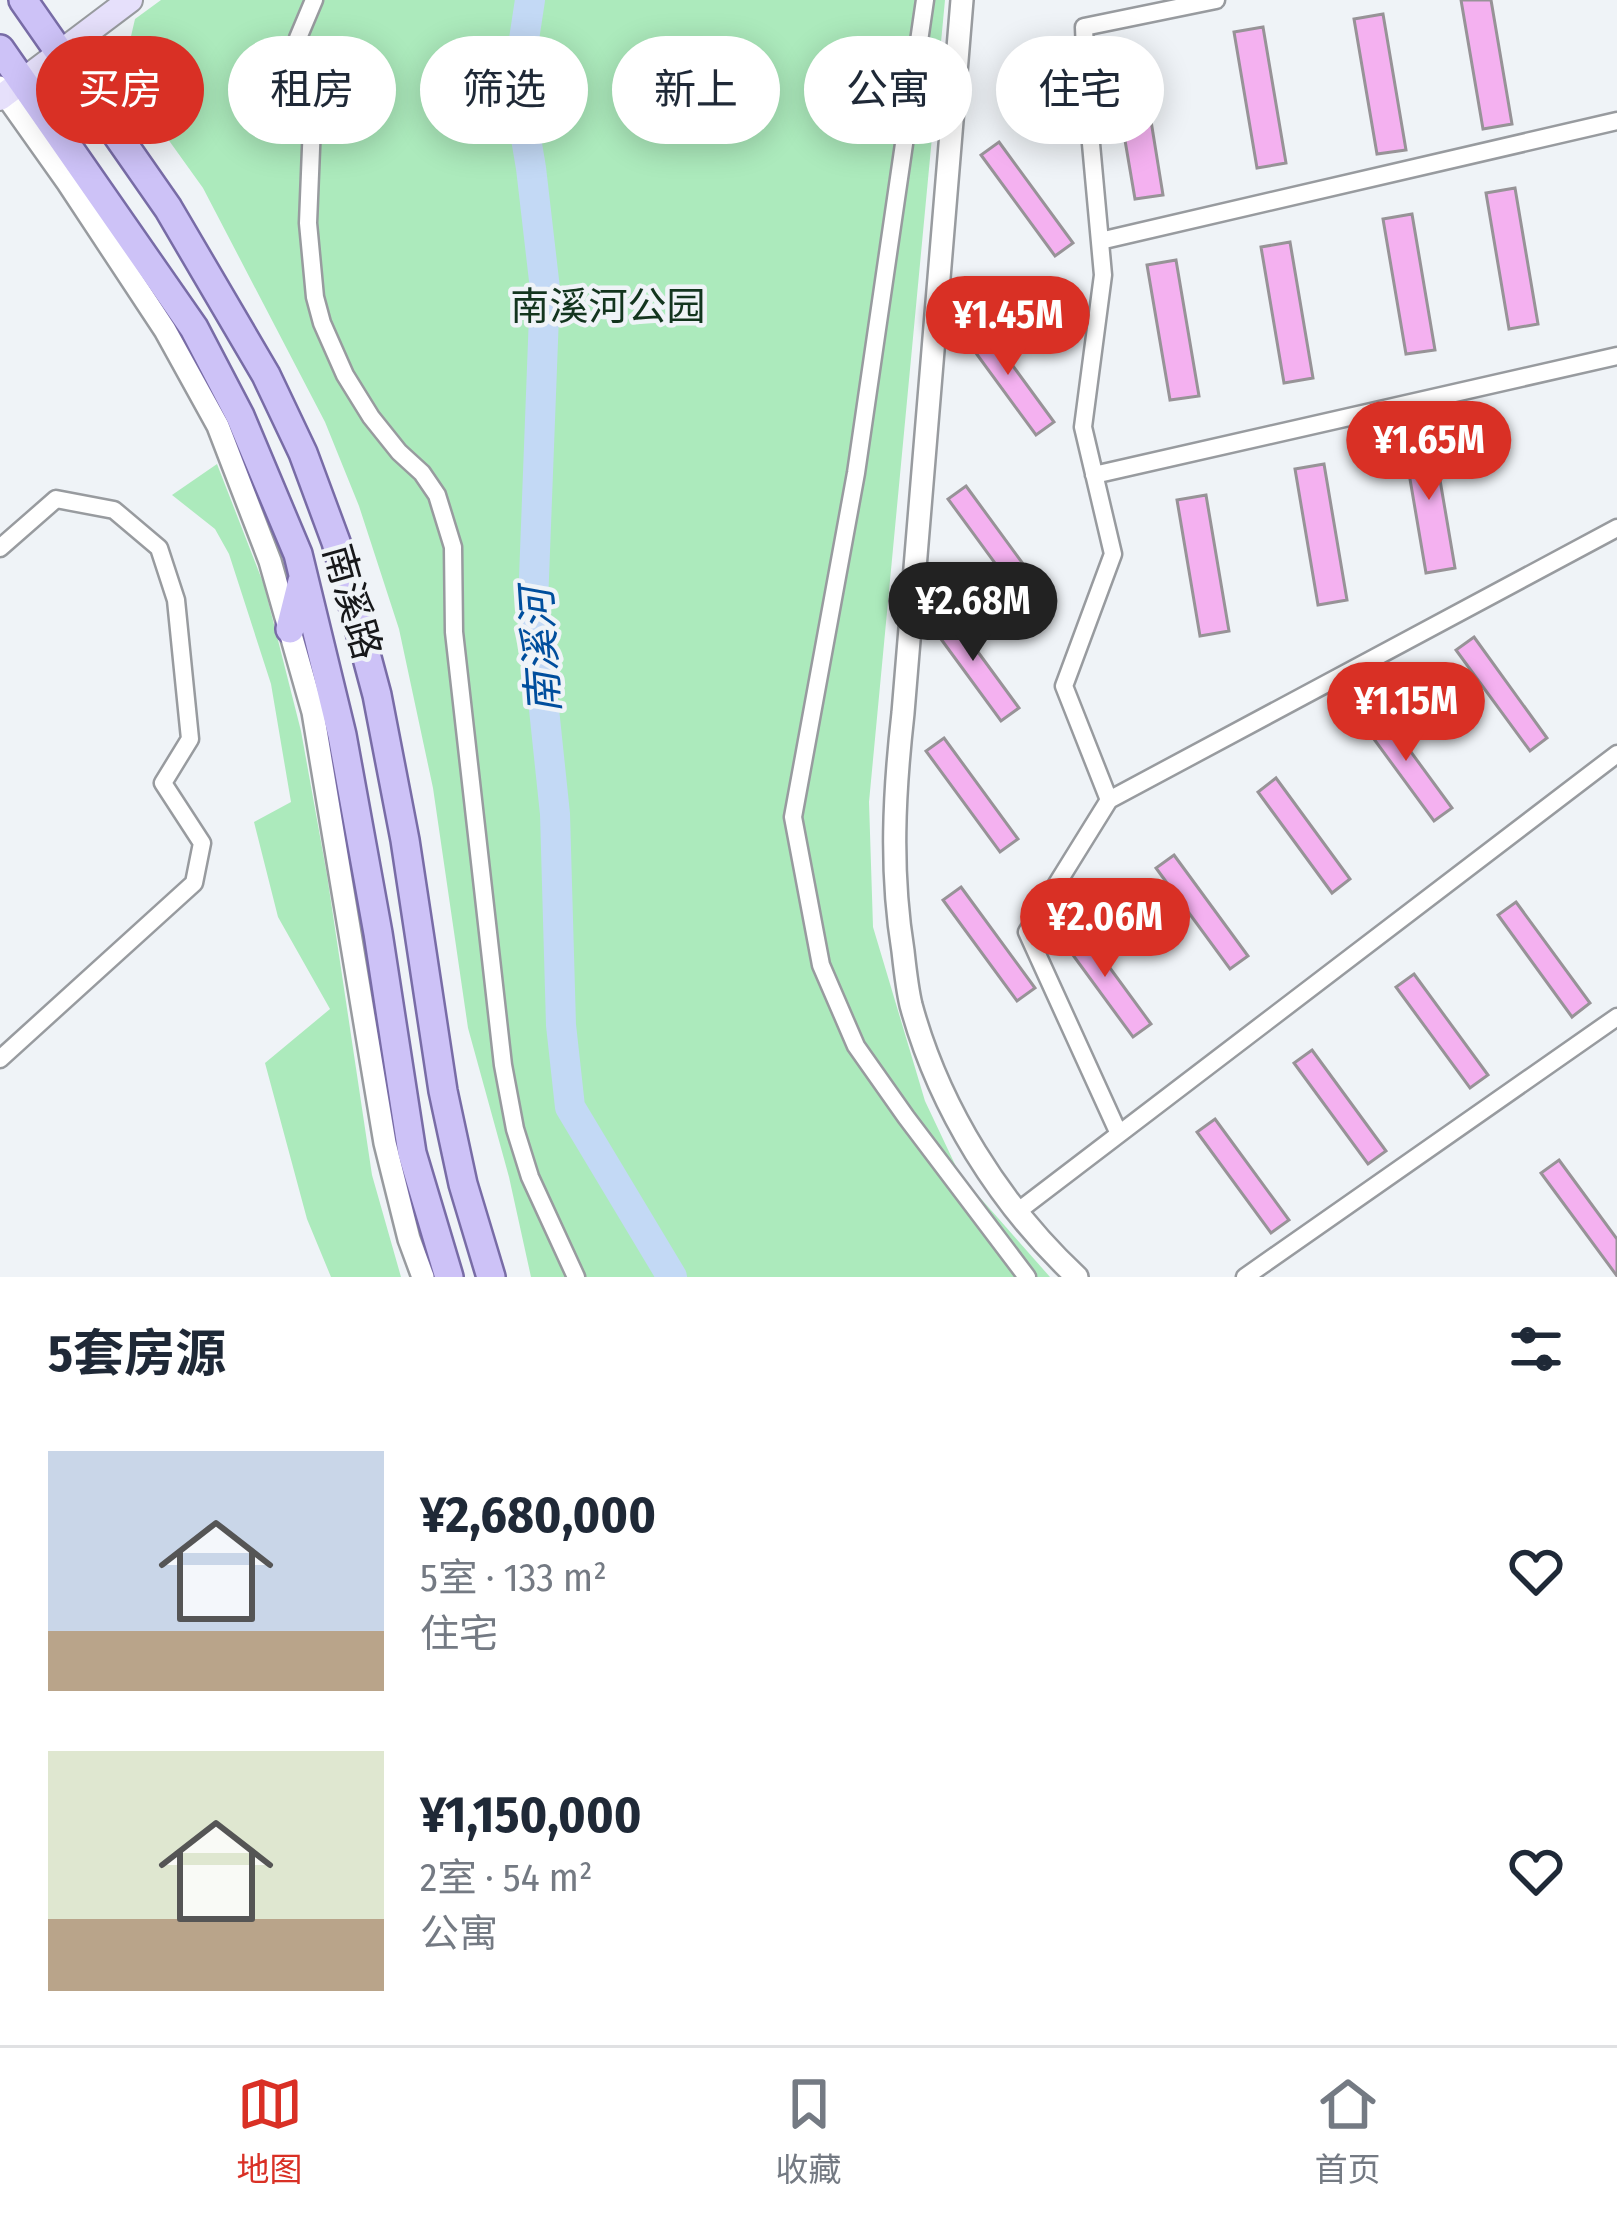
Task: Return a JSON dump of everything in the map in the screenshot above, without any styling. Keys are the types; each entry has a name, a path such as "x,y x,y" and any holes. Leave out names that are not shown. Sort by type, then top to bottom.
{"main road":[{"name":"南溪路","path":"23,0 49,36"},
{"path":"82,36 130,0"},
{"name":"南溪路","path":"0,49 7,90 194,328 240,416 298,554 346,757 412,1153 448,1277"},
{"path":"7,90 36,69"},
{"name":"南溪路","path":"124,144 168,208 266,375 303,453 336,542 377,695 405,840 443,1091 463,1184 491,1277"},
{"path":"290,629 303,576"}],"street":[{"path":"314,0 298,38 298,65 312,124 308,223 315,297 345,375 371,417 422,473 447,523 453,547 454,632 503,1065 514,1129 530,1178 576,1277"},
{"path":"925,0 856,473 794,817 820,965 856,1046 1027,1277"},
{"path":"962,0 894,793 897,914 911,1004 932,1066 961,1126 1017,1212 1077,1277"},
{"path":"1109,800 1064,686 1113,554 1083,427 1103,275 1084,27 1216,0"},
{"path":"7,90 164,330 218,426 270,561 314,712 385,1143 423,1277"},
{"path":"1100,241 1617,121"},
{"path":"1094,476 1617,356"},
{"path":"0,548 56,499 113,510 160,548 176,600 190,739 163,783 202,843 194,883 0,1059"},
{"path":"1119,1134 1027,932 1109,800 1617,528"},
{"path":"1017,1212 1617,754"},
{"path":"1245,1277 1617,1017"}],"green space":[{"name":"南溪河公园","path":"161,0 945,0 942,36 804,36 804,144 931,144 869,802 873,927 925,1101 960,1175 1050,1277 531,1277 468,1028 433,788 399,629 359,506 325,422 203,188 171,144 204,144 204,36 131,36 135,19"},
{"path":"217,464 264,585 301,731 372,1175 401,1277 331,1277 307,1219 265,1063 330,1009 278,917 254,822 291,802 271,684 229,554 215,529 172,495"}],"building":[{"path":"1461,0 1491,0 1512,124 1483,129"},
{"path":"1383,14 1406,150 1377,154 1354,19"},
{"path":"1263,27 1286,163 1257,168 1234,32"},
{"path":"1000,144 1073,243 1055,256 981,155"},
{"path":"1126,144 1155,144 1163,195 1135,199"},
{"path":"1515,188 1538,324 1509,329 1486,193"},
{"path":"1412,214 1435,350 1406,354 1383,219"},
{"path":"1290,242 1313,378 1284,383 1261,247"},
{"path":"1176,260 1199,396 1170,400 1147,265"},
{"path":"980,321 1054,422 1036,435 962,334"},
{"path":"1432,433 1455,568 1426,573 1403,438"},
{"path":"1324,464 1347,600 1318,605 1295,469"},
{"path":"966,486 1040,587 1022,600 948,499"},
{"path":"1206,495 1229,631 1200,636 1177,500"},
{"path":"945,607 1019,708 1001,721 927,620"},
{"path":"1474,637 1547,738 1530,751 1456,650"},
{"path":"1378,707 1452,808 1434,821 1360,720"},
{"path":"944,738 1018,839 1000,852 926,751"},
{"path":"1276,778 1350,879 1332,893 1258,792"},
{"path":"1174,855 1248,956 1230,969 1156,868"},
{"path":"961,887 1035,988 1017,1001 943,900"},
{"path":"1516,902 1590,1003 1572,1017 1498,915"},
{"path":"1077,923 1151,1024 1133,1037 1059,936"},
{"path":"1414,974 1488,1075 1470,1088 1396,987"},
{"path":"1312,1050 1386,1151 1368,1164 1294,1063"},
{"path":"1215,1119 1289,1220 1271,1233 1197,1132"},
{"path":"1559,1160 1617,1239 1617,1276 1541,1173"}],"waterway":[{"name":"南溪河","path":"530,0 517,85 545,289 533,604 555,814 561,1025 570,1107 672,1277"}]}
